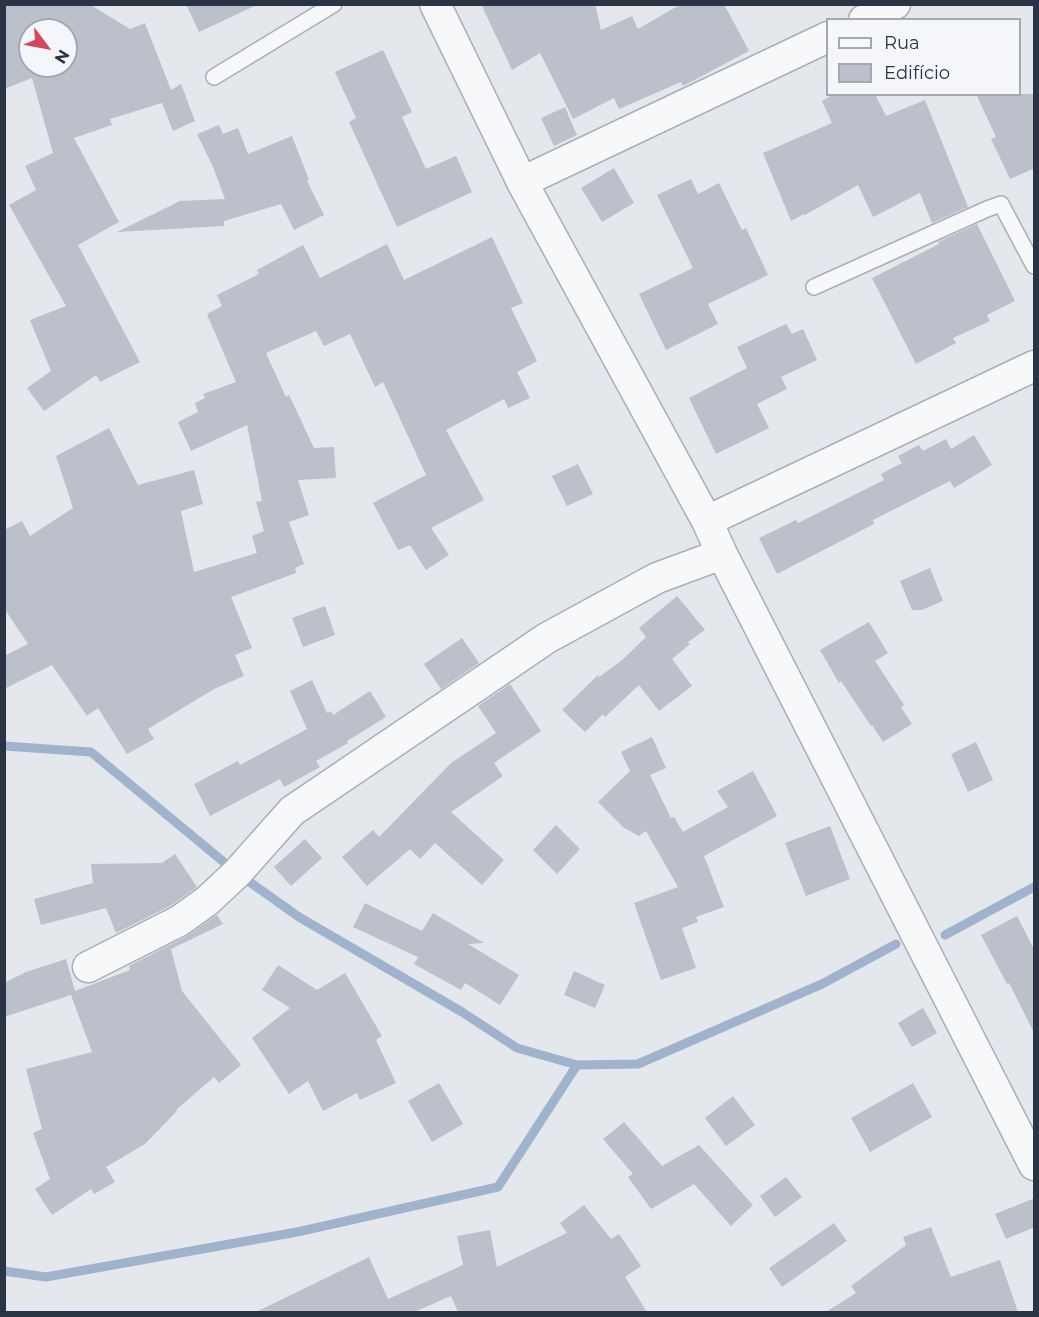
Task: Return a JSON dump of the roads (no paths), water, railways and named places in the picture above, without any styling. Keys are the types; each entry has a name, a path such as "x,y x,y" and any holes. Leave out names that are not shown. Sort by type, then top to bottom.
{"street":[{"path":"435,4 522,182 707,521 722,555 1035,1165"},
{"path":"868,18 895,4"},
{"path":"522,182 826,38"},
{"path":"707,521 1035,366"},
{"path":"88,967 179,921 207,901 237,873 292,811 547,638 657,578 722,555"}],"lane":[{"path":"214,77 334,4"},
{"path":"814,287 1001,204 1035,266"}],"waterway":[{"path":"4,746 91,752 237,873 299,917 462,1012 517,1048 577,1065 638,1064 822,984 896,944"},
{"path":"945,935 1034,887"},
{"path":"4,1271 46,1277 297,1232 498,1187 577,1065"}]}
